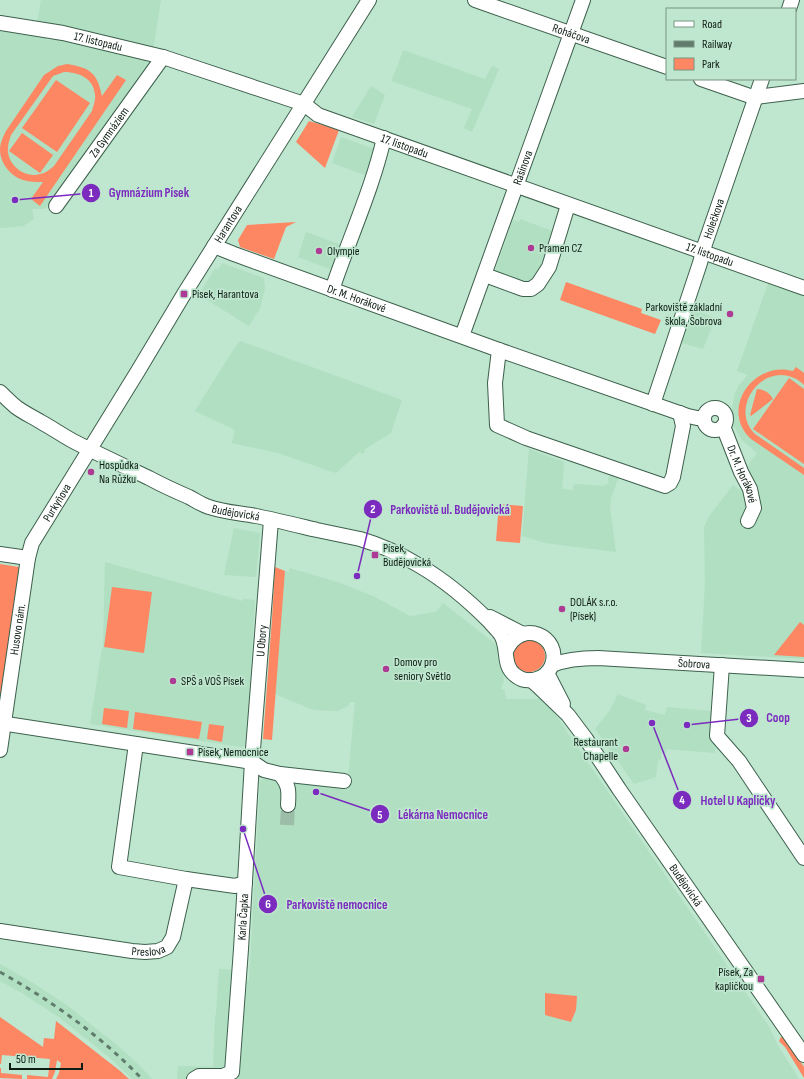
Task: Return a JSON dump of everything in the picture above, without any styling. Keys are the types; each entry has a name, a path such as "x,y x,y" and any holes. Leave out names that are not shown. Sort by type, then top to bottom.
{"street":[{"name":"Harantova","path":"89,449 368,0"},
{"name":"Roháčova","path":"475,0 666,67"},
{"name":"Rašínova","path":"462,336 583,0"},
{"name":"17. listopadu","path":"0,23 63,32 163,57 304,104 318,115 804,288"},
{"name":"Za Gymnáziem","path":"56,206 163,57"},
{"path":"704,80 756,97 804,91"},
{"name":"Holečkova","path":"653,404 700,263 707,236 762,80"},
{"path":"332,290 371,184 384,138"},
{"path":"484,275 523,289 531,289 538,284 549,267 568,205"},
{"name":"Dr. M. Horákové","path":"214,246 332,290 680,414 703,418 710,409 720,409 726,417 723,426 741,472 750,489 754,508 748,521"},
{"path":"499,350 495,383 497,425 526,438 665,486 670,484 675,468 683,426 680,414"},
{"name":"Budějovická","path":"0,392 16,407 71,440 208,507 360,540 385,548 420,566 445,583 478,611 500,633 504,641 506,660 509,668 515,675 522,679 531,680 568,715 804,1055"},
{"name":"Purkyňova","path":"28,558 32,543 89,449"},
{"name":"U Obory","path":"252,762 271,520"},
{"path":"0,554 28,558"},
{"name":"Husovo nám.","path":"0,750 2,724 28,558"},
{"name":"Budějovická","path":"478,611 523,634 531,633 545,638 552,650 553,658 549,669 568,715"},
{"path":"506,651 510,643 516,637 523,634"},
{"name":"Šobrova","path":"552,650 584,658"},
{"name":"Šobrova","path":"549,669 561,661 584,658 618,658 722,666 804,670"},
{"path":"722,666 717,736 739,761 804,858"},
{"path":"531,680 542,677 549,669"},
{"path":"2,724 252,762 264,770 280,774 344,782"},
{"path":"136,744 119,867 235,886 245,883"},
{"name":"Karla Čapka","path":"194,1079 200,1076 223,1076 232,1072 241,957 252,762"},
{"path":"280,774 286,782 289,790 288,805"},
{"name":"Preslova","path":"0,931 132,951 158,951 168,947 173,937 186,879"}],"shaded area":[{"path":"41,0 161,0 153,49 93,33 37,22"},
{"path":"0,30 46,37 46,40 52,40 52,38 147,60 148,66 45,209 32,209 34,219 23,226 0,228"},
{"path":"403,50 485,79 492,66 499,69 472,132 464,128 472,109 391,81"},
{"path":"371,86 385,95 374,124 352,117"},
{"path":"341,137 374,149 365,175 332,163"},
{"path":"520,219 555,232 539,277 526,286 495,271 513,220 519,222"},
{"name":"Olympie","path":"306,232 344,246 335,271 298,257"},
{"path":"222,263 264,278 265,288 260,308 249,326 199,295 215,268 218,270"},
{"path":"769,281 804,293 804,659 701,653 705,584 704,527 710,515 733,485 744,493 745,469 757,453 742,440 735,427 730,429 730,423 734,422 732,408 735,393 739,385 748,375 737,371"},
{"path":"691,309 715,318 703,349 679,342"},
{"path":"240,341 402,400 391,433 365,449 364,454 359,452 336,473 278,453 232,443 235,430 195,411"},
{"path":"529,449 564,462 562,489 573,490 573,486 575,484 603,486 609,483 608,480 611,471 620,474 611,498 610,508 616,552 545,543 522,536"},
{"path":"234,528 260,533 256,577 224,575"},
{"name":"SPŠ a VOŠ Písek","path":"105,562 243,601 243,599 255,600 248,713 244,746 241,747 90,724 103,648"},
{"path":"289,568 337,582 373,596 410,616 436,612 443,603 498,646 497,657 503,673 504,681 501,689 505,690 506,699 541,699 553,711 768,1025 779,1047 799,1079 177,1079 178,1066 213,1067 219,969 235,970 241,980 249,981 260,781 265,777 347,789 355,702 350,702 348,706 337,711 316,710 275,694 285,571 289,572"},
{"path":"618,694 646,705 645,710 665,715 667,707 711,711 711,716 719,718 715,753 667,749 666,753 661,753 661,760 658,760 656,777 634,784 595,729 610,710"},
{"path":"0,964 30,981 68,1006 118,1046 152,1079 132,1079 109,1057 60,1018 22,993 0,981"}],"green space":[{"path":"67,64 82,67 92,73 98,82 102,96 117,75 126,80 40,206 31,199 43,182 27,181 14,176 8,170 1,158 0,147 6,131 44,75 58,66","holes":["64,72 69,72 84,77 92,84 95,97 92,111 54,166 46,172 40,174 34,175 22,172 13,164 8,153 11,135 53,76"]},
{"path":"56,80 90,103 57,152 22,128"},
{"path":"309,121 339,130 325,168 296,142"},
{"path":"22,133 53,155 40,173 9,151"},
{"path":"296,222 286,227 274,259 240,247 238,240 247,225"},
{"path":"566,282 642,309 641,313 661,320 655,334 560,300"},
{"path":"796,367 804,373 804,385 794,378 782,375 770,377 760,383 752,391 747,401 745,413 748,424 755,434 804,468 804,475 751,439 742,427 739,414 740,401 745,390 754,380 765,373 779,370 793,371"},
{"path":"789,378 804,389 804,464 753,429"},
{"path":"757,389 766,392 773,399 751,416 750,415"},
{"path":"499,504 523,506 520,543 496,541"},
{"path":"0,564 19,567 0,696"},
{"path":"275,567 285,571 272,740 263,739"},
{"path":"112,587 152,592 144,653 104,647"},
{"path":"800,622 804,625 804,657 774,655"},
{"path":"526,640 532,640 542,647 545,656 544,662 538,669 532,672 526,672 516,665 513,659 513,653 520,643"},
{"path":"104,708 129,711 127,728 102,724"},
{"path":"135,712 202,722 199,739 133,729"},
{"path":"209,724 224,726 222,742 207,739"},
{"path":"545,993 577,996 576,1010 571,1022 545,1015"},
{"path":"0,1017 43,1047 44,1038 54,1039 56,1021 129,1079 56,1079 61,1063 57,1060 52,1079 27,1079 27,1075 48,1077 50,1059 2,1055 0,1064"},
{"path":"781,1037 784,1037 804,1067 804,1078 785,1047 779,1041"},
{"path":"0,1068 1,1073 22,1075 22,1079 0,1078"}],"tunnel":[{"path":"287,825 288,805"}],"railway":[{"path":"0,972 57,1007 75,1020 110,1048 142,1079"}],"place":[{"name":"Gymnázium Písek","path":"15,200"},
{"name":"Pramen CZ","path":"531,248"},
{"name":"Olympie","path":"319,251"},
{"name":"Písek, Harantova","path":"184,294"},
{"name":"Parkoviště základní škola, Šobrova","path":"730,314"},
{"name":"Hospůdka Na Růžku","path":"91,472"},
{"name":"Písek, Budějovická","path":"375,555"},
{"name":"Parkoviště ul. Budějovická","path":"357,576"},
{"name":"DOLÁK s.r.o. (Písek)","path":"562,609"},
{"name":"Domov pro seniory Světlo","path":"386,669"},
{"name":"SPŠ a VOŠ Písek","path":"173,681"},
{"name":"Hotel U Kapličky","path":"652,723"},
{"name":"Coop","path":"687,725"},
{"name":"Restaurant Chapelle","path":"626,749"},
{"name":"Písek, Nemocnice","path":"190,752"},
{"name":"Lékárna Nemocnice","path":"316,792"},
{"name":"Parkoviště nemocnice","path":"243,829"},
{"name":"Písek, Za kapličkou","path":"761,979"}]}
